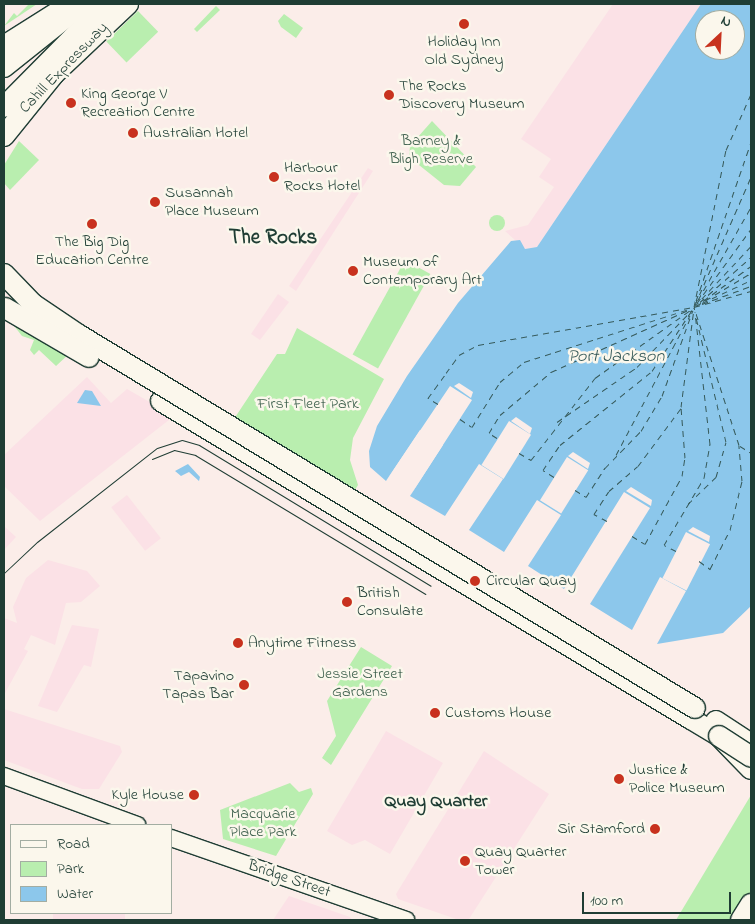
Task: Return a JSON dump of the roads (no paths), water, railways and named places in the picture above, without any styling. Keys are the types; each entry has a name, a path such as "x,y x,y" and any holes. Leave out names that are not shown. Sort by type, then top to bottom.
{"highway":[{"path":"4,46 83,4"},
{"path":"4,107 120,5"},
{"name":"Cahill Expressway","path":"4,136 54,74 120,5"},
{"path":"4,67 68,12"},
{"path":"4,82 68,12"},
{"path":"4,274 33,304 79,335 751,744"},
{"path":"5,308 751,757"},
{"path":"719,736 751,769"},
{"path":"741,920 751,904"}],"main road":[{"path":"4,776 133,824"},
{"name":"Bridge Street","path":"172,838 406,920"}],"water":[{"name":"Port Jackson","path":"701,4 751,4 751,606 723,633 657,644 686,591 660,577 632,630 590,604 650,508 624,492 564,589 528,566 561,515 537,500 504,552 469,530 503,479 479,464 445,516 410,496 443,445 420,430 386,481 370,467 369,451 377,426 407,376 458,303 511,241 520,240 525,249 537,247 695,13 695,60 745,60 745,10 697,10"},
{"path":"85,390 92,391 101,406 77,403"},
{"path":"188,464 200,477 199,481 189,472 181,476 175,471"}],"tram line":[{"path":"4,573 37,542 157,448 182,440 199,445 431,586"},
{"path":"152,459 174,450 195,455 425,594"}],"place":[{"name":"Holiday Inn Old Sydney","path":"464,24"},
{"name":"The Rocks Discovery Museum","path":"389,95"},
{"name":"King George V Recreation Centre","path":"71,103"},
{"name":"Australian Hotel","path":"133,133"},
{"name":"Harbour Rocks Hotel","path":"274,177"},
{"name":"Susannah Place Museum","path":"155,202"},
{"name":"The Big Dig Education Centre","path":"92,224"},
{"name":"Museum of Contemporary Art","path":"353,271"},
{"name":"Circular Quay","path":"475,581"},
{"name":"British Consulate","path":"347,602"},
{"name":"Anytime Fitness","path":"238,643"},
{"name":"Tapavino Tapas Bar","path":"244,685"},
{"name":"Customs House","path":"435,713"},
{"name":"Justice & Police Museum","path":"619,779"},
{"name":"Kyle House","path":"194,795"},
{"name":"Sir Stamford","path":"655,829"},
{"name":"Quay Quarter Tower","path":"465,861"}],"district":[{"name":"The Rocks","path":"273,238"},
{"name":"Quay Quarter","path":"436,802"}],"park label":[{"name":"Barney & Bligh Reserve","path":"431,150"},
{"name":"First Fleet Park","path":"308,404"},
{"name":"Jessie Street Gardens","path":"360,683"},
{"name":"Macquarie Place Park","path":"263,823"}]}
